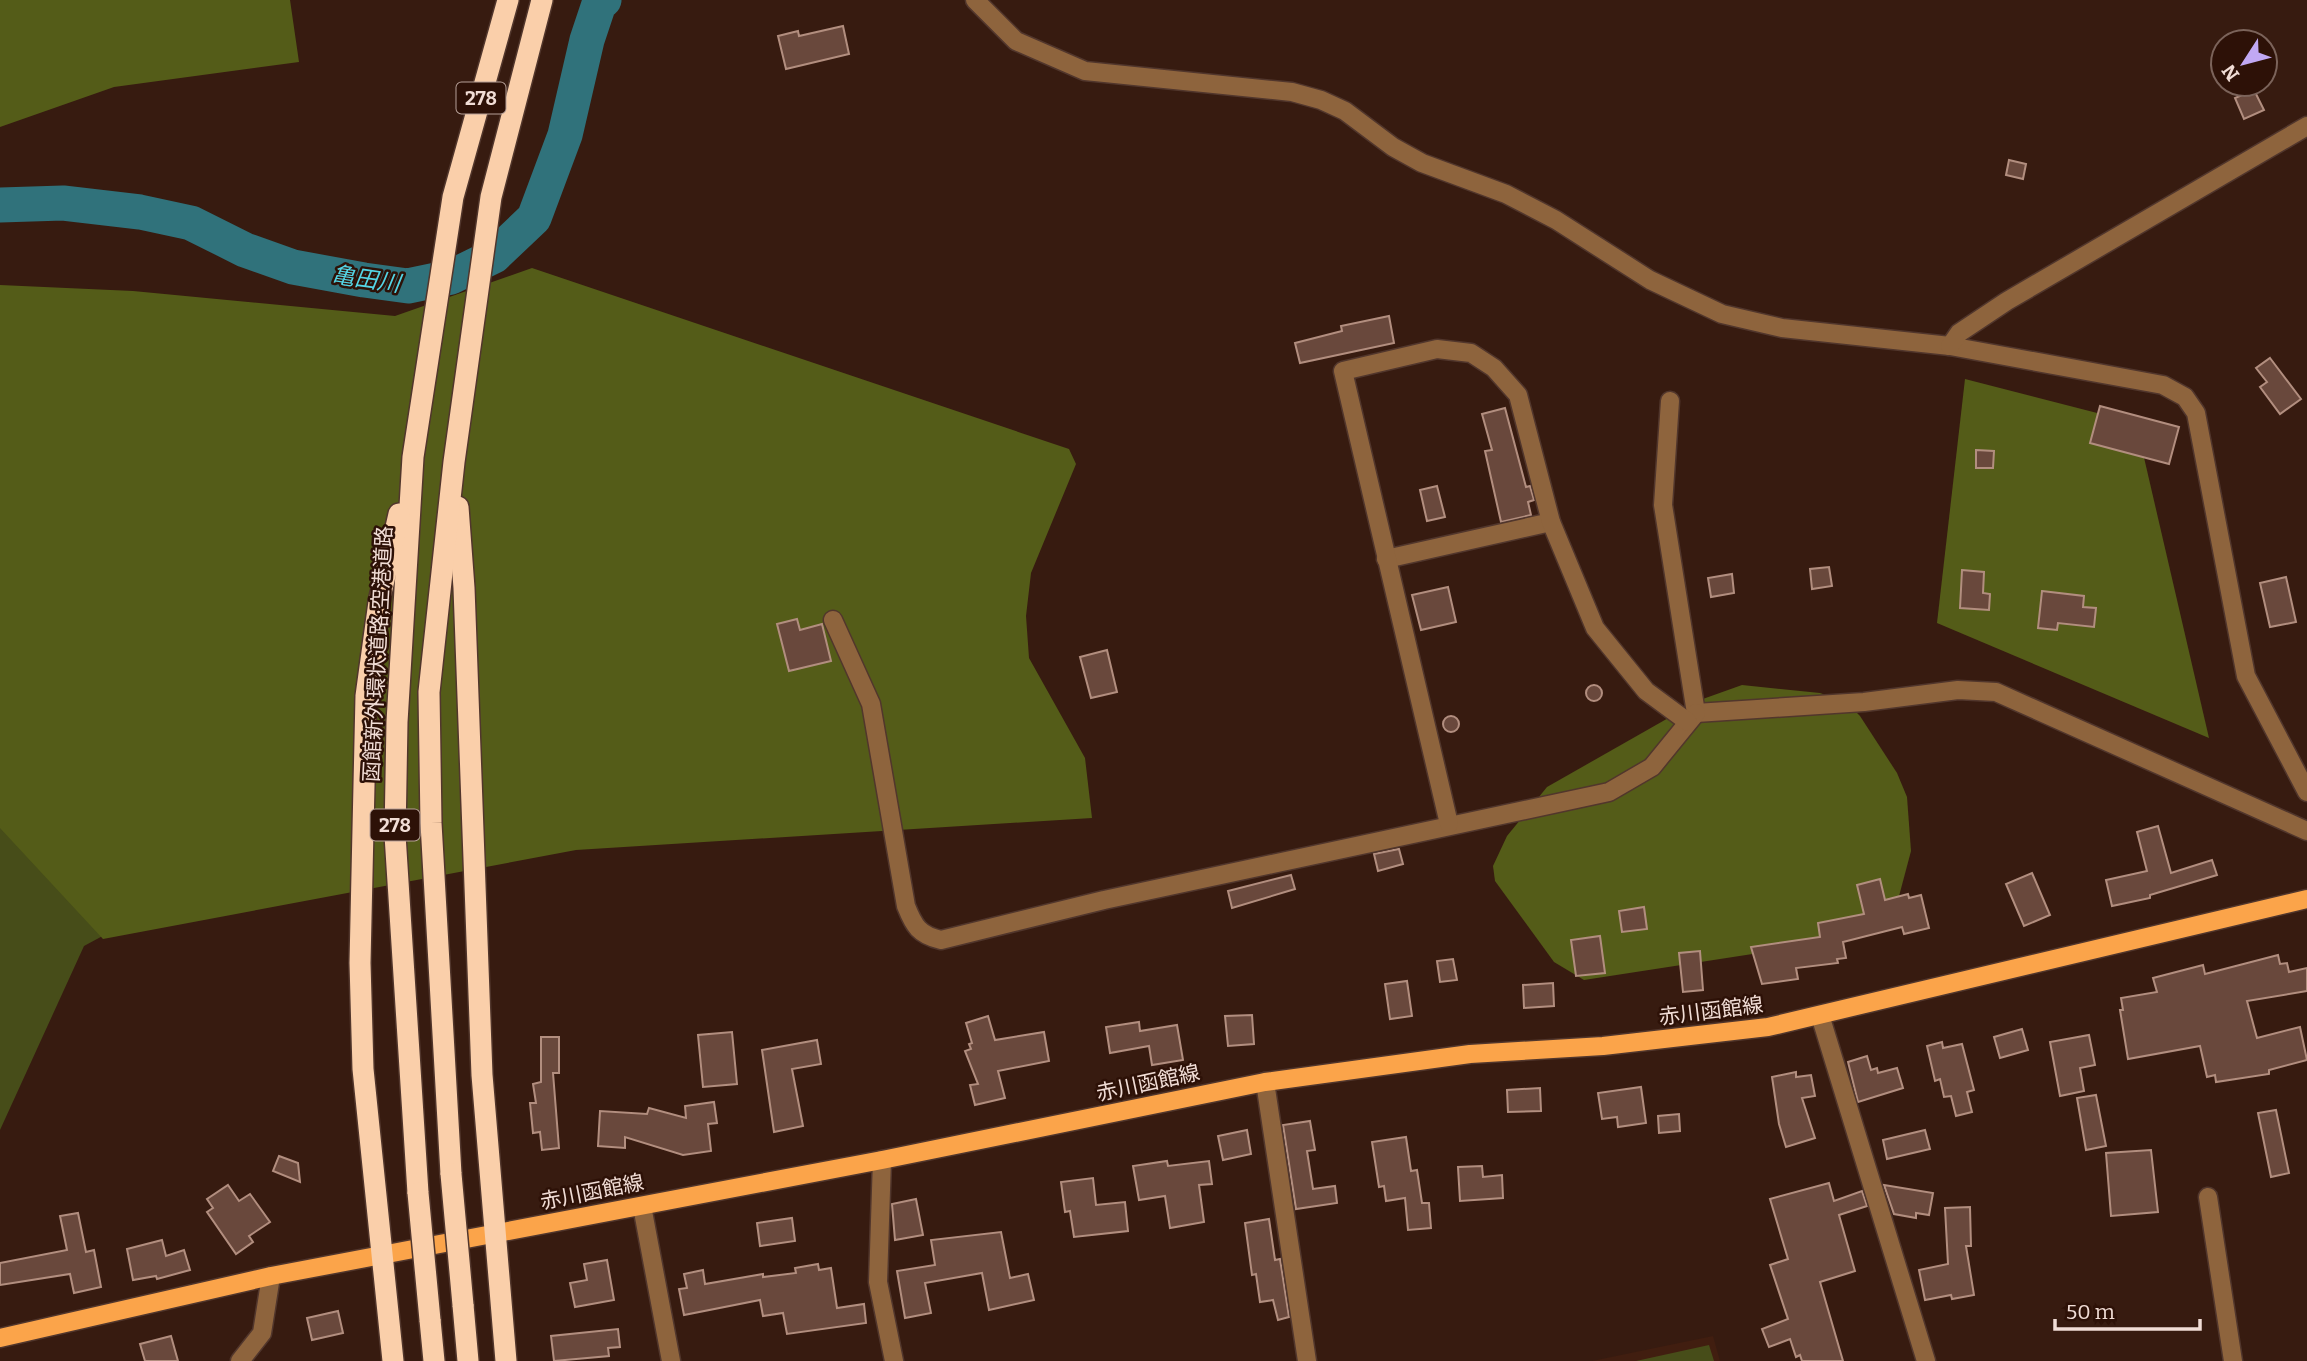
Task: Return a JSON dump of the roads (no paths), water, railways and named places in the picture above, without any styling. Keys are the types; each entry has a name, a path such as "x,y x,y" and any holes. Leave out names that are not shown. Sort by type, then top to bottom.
{"highway":[{"name":"函館新外環状道路;空港道路","path":"435,1361 418,1193 395,835 397,722 413,457 453,197 508,0"},
{"name":"278","path":"468,1361 451,1174 431,823 429,692 454,461 491,197 542,0"},
{"path":"393,1361 362,1030 361,855 366,696 379,602 413,457"},
{"path":"454,461 465,601 482,1076 493,1234 506,1361"}],"main road":[{"name":"赤川函館線","path":"0,1338 271,1276 882,1160 1265,1082 1470,1054 1690,1038 1768,1027 2307,899"}],"street":[{"path":"975,0 1016,41 1085,71 1292,92 1321,100 1345,111 1393,148 1422,163 1506,194 1556,220 1650,280 1722,314 1782,328 1950,346 2163,385 2185,397 2196,413 2212,486 2246,676 2307,792"},
{"path":"1950,346 1959,333 2007,301 2307,127"},
{"path":"1448,824 1343,371 1437,349 1471,354 1494,368 1518,396 1551,523 1595,628 1647,691 1692,718 1958,690 1996,691 2307,831"},
{"path":"833,620 871,704 906,906 915,927 924,936 941,940 1104,900 1448,824 1609,792 1652,767 1692,718 1662,505 1670,401"},
{"path":"1386,559 1551,523"},
{"path":"1820,1015 1926,1361"},
{"path":"1265,1082 1307,1361"},
{"path":"882,1160 878,1282 894,1361"},
{"path":"2208,1196 2234,1361"},
{"path":"642,1206 671,1361"},
{"path":"248,1358 262,1333 271,1276"}],"waterway":[{"name":"亀田川","path":"0,205 63,203 140,212 191,223 245,250 293,267 364,280 408,286 451,277 494,256 534,218 565,135 587,40 599,4 604,0"}]}
